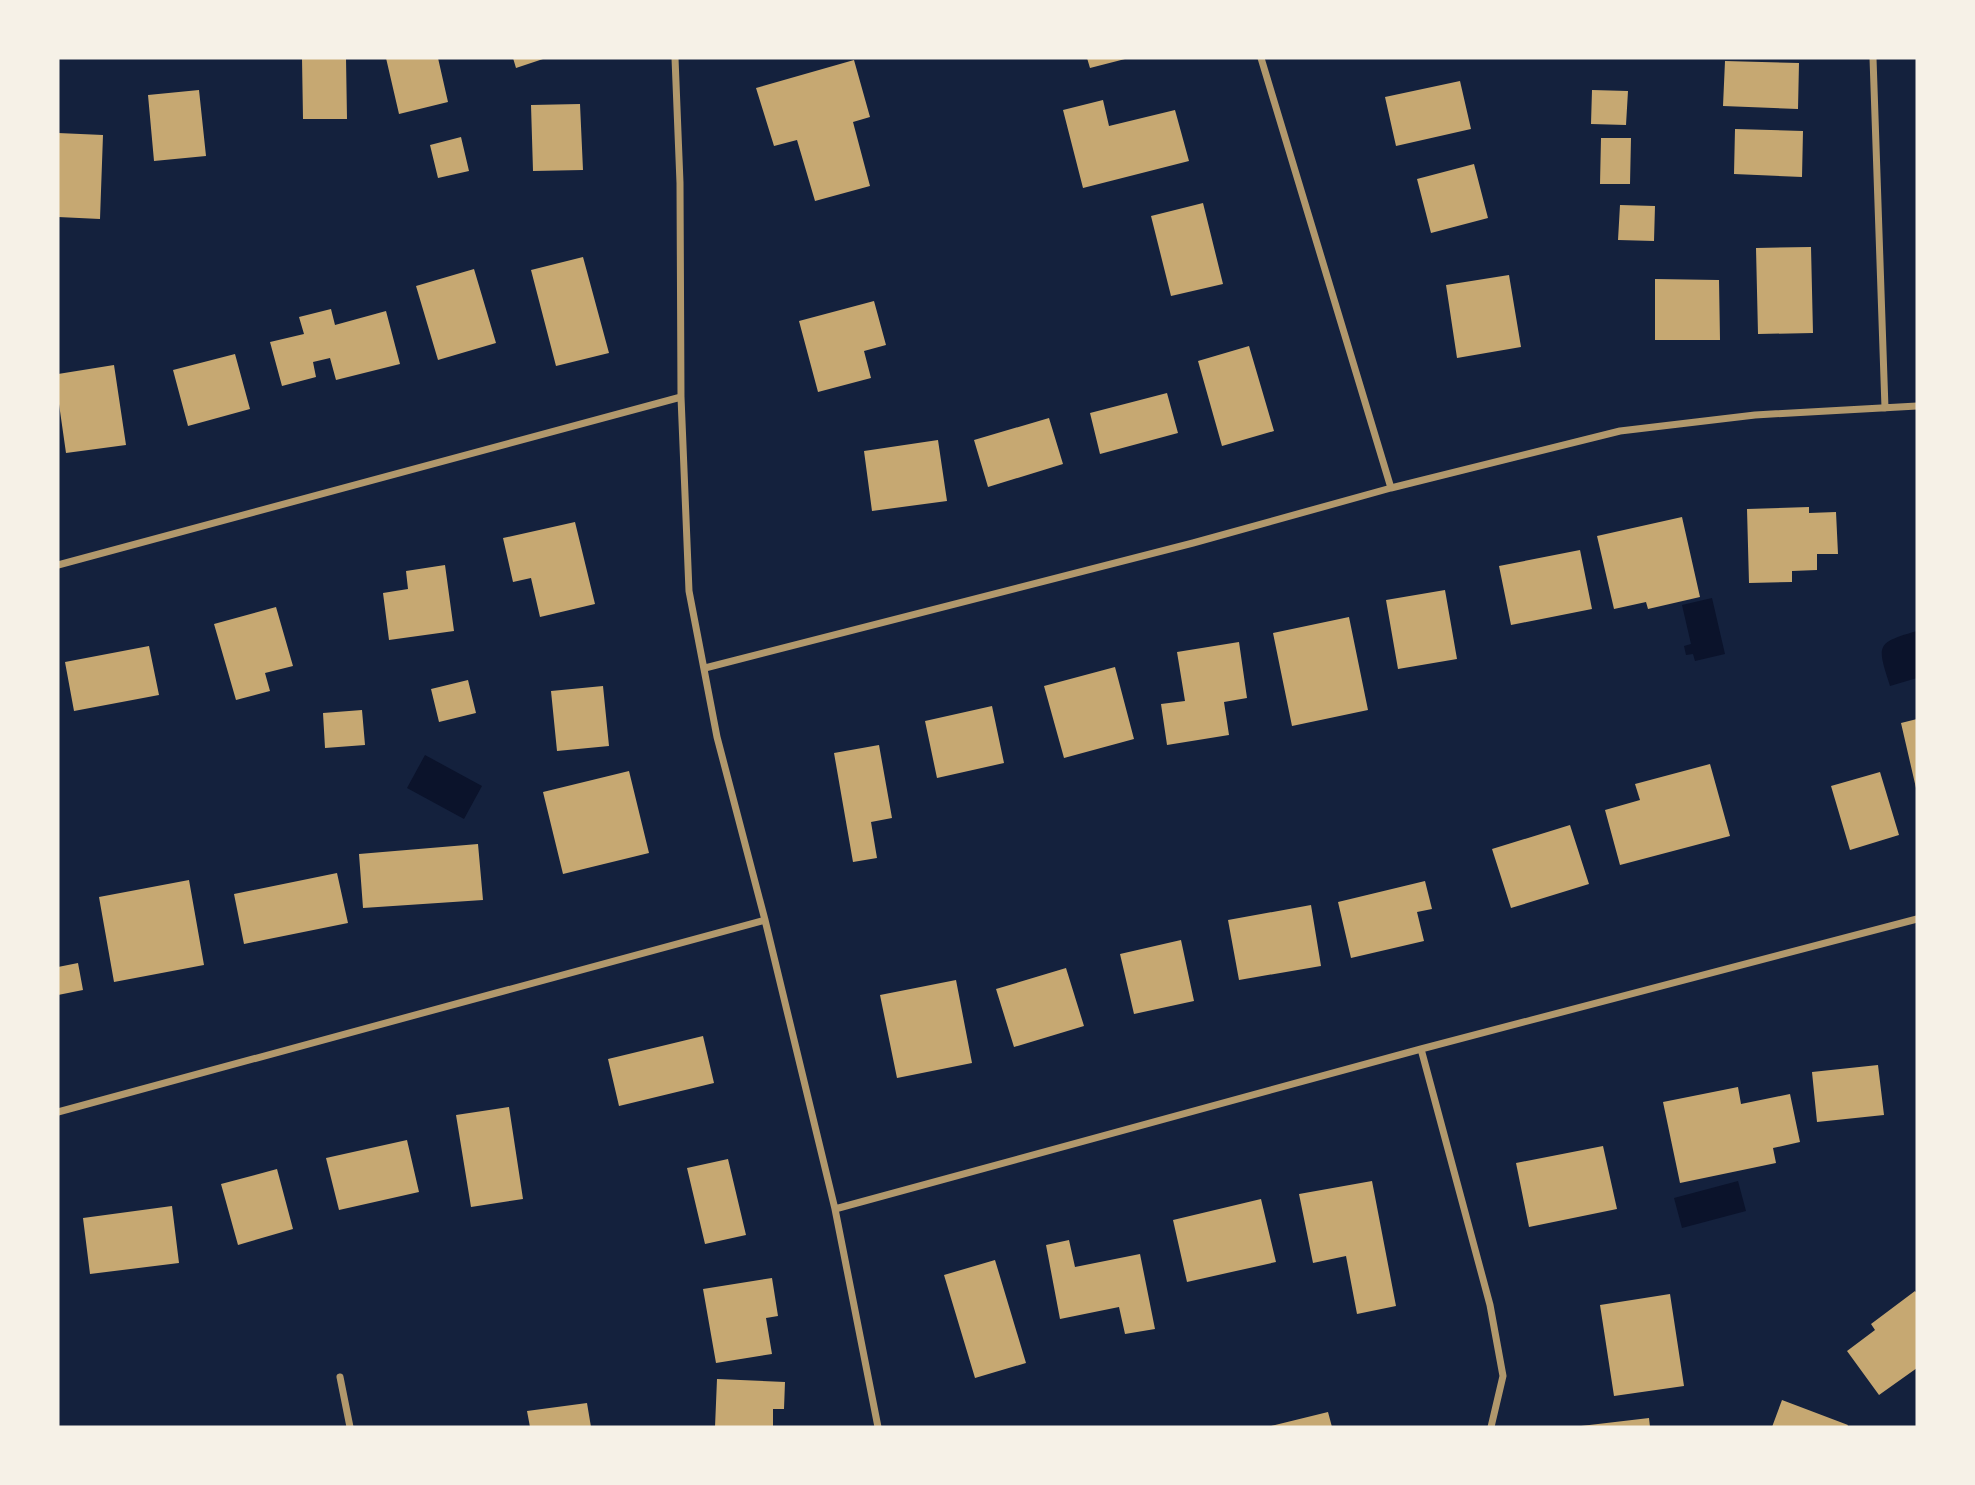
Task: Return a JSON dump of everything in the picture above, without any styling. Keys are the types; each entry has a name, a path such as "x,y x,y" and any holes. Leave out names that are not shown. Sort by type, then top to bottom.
{"street":[{"path":"675,58 680,183 681,397 689,591 717,737 765,920 835,1209 877,1427"},
{"path":"1261,58 1391,488"},
{"path":"1873,58 1885,408"},
{"path":"58,565 681,397"},
{"path":"705,668 1193,543 1391,488 1620,431 1755,415 1917,406"},
{"path":"835,1209 1422,1049 1917,919"},
{"path":"58,1112 765,920"},
{"path":"1422,1049 1490,1305 1503,1376 1491,1427"},
{"path":"340,1377 350,1427"}],"water":[{"path":"1712,598 1725,654 1695,661 1693,654 1686,655 1684,646 1691,644 1682,605"},
{"path":"1917,631 1917,678 1890,686 1883,662 1883,648 1893,639"},
{"path":"425,755 482,786 464,819 407,788"},
{"path":"1738,1181 1746,1211 1682,1228 1674,1198"}],"building":[{"path":"302,58 346,58 347,119 303,119"},
{"path":"386,58 438,58 448,102 399,114"},
{"path":"513,58 546,58 516,68"},
{"path":"1087,58 1125,58 1125,59 1090,68"},
{"path":"854,60 870,117 853,122 870,186 815,201 797,140 774,146 756,88"},
{"path":"1725,61 1799,63 1798,109 1723,106"},
{"path":"1460,81 1471,129 1396,146 1385,97"},
{"path":"199,90 206,156 154,161 148,95"},
{"path":"1592,90 1628,91 1626,125 1591,124"},
{"path":"1103,100 1109,126 1175,110 1189,161 1083,188 1063,110"},
{"path":"580,104 583,170 533,171 531,105"},
{"path":"1735,129 1803,131 1802,177 1734,174"},
{"path":"58,133 103,135 100,219 58,217"},
{"path":"461,137 469,171 438,178 430,145"},
{"path":"1601,138 1631,138 1630,184 1600,184"},
{"path":"1474,164 1488,218 1431,233 1417,179"},
{"path":"1203,203 1223,284 1171,296 1151,216"},
{"path":"1620,205 1655,206 1654,241 1618,240"},
{"path":"1811,247 1813,333 1758,334 1756,248"},
{"path":"583,257 609,353 556,366 531,270"},
{"path":"474,269 496,343 438,360 416,286"},
{"path":"1509,275 1521,347 1457,358 1446,285"},
{"path":"1655,279 1719,280 1720,340 1655,340"},
{"path":"874,301 886,345 864,351 871,378 818,392 799,321"},
{"path":"331,309 335,325 386,311 400,364 336,380 330,358 313,362 316,377 282,386 270,342 304,334 299,317"},
{"path":"1249,346 1274,431 1222,446 1198,361"},
{"path":"235,354 250,409 188,426 173,370"},
{"path":"114,365 126,445 66,453 58,397 58,374"},
{"path":"1167,393 1178,433 1100,454 1090,413"},
{"path":"1049,418 1063,464 988,487 974,440"},
{"path":"938,440 947,501 872,511 864,451"},
{"path":"1809,507 1809,513 1836,512 1838,554 1817,554 1817,570 1792,571 1792,582 1749,583 1747,509"},
{"path":"1682,517 1700,597 1648,609 1646,602 1614,609 1597,536"},
{"path":"575,522 595,604 540,617 531,578 513,582 503,538"},
{"path":"1580,550 1592,609 1511,625 1499,566"},
{"path":"445,565 454,631 389,640 383,593 408,589 406,571"},
{"path":"1445,590 1457,659 1398,669 1386,600"},
{"path":"276,607 293,666 265,673 270,691 236,700 214,624"},
{"path":"1349,617 1368,710 1292,726 1273,633"},
{"path":"1239,642 1247,698 1224,702 1229,735 1167,745 1161,704 1185,701 1177,652"},
{"path":"149,646 159,695 74,711 65,662"},
{"path":"1115,667 1134,739 1064,758 1044,686"},
{"path":"468,680 476,713 439,722 431,689"},
{"path":"603,686 609,746 557,751 551,691"},
{"path":"992,706 1004,763 937,778 925,721"},
{"path":"362,710 365,745 325,748 323,713"},
{"path":"1917,719 1917,788 1916,788 1901,723"},
{"path":"879,745 892,818 871,822 877,858 853,862 834,753"},
{"path":"1710,764 1730,836 1620,865 1605,810 1640,800 1635,784"},
{"path":"629,771 649,853 563,874 543,792"},
{"path":"1880,772 1899,835 1850,850 1831,786"},
{"path":"1570,825 1589,884 1511,908 1492,849"},
{"path":"478,844 483,900 363,908 359,854"},
{"path":"337,873 348,923 244,944 234,894"},
{"path":"189,880 204,965 114,982 99,897"},
{"path":"1425,881 1432,909 1417,912 1424,941 1351,958 1338,902"},
{"path":"1311,905 1321,966 1239,980 1228,920"},
{"path":"1181,940 1194,1001 1134,1014 1120,954"},
{"path":"78,963 83,990 58,995 58,967"},
{"path":"1066,968 1084,1026 1014,1047 996,989"},
{"path":"956,980 972,1063 897,1078 880,995"},
{"path":"703,1036 714,1083 619,1106 608,1059"},
{"path":"1878,1065 1884,1115 1817,1122 1812,1072"},
{"path":"1738,1087 1741,1104 1790,1094 1800,1142 1773,1148 1776,1163 1680,1183 1663,1102"},
{"path":"509,1107 523,1199 471,1207 456,1115"},
{"path":"407,1140 419,1192 339,1210 326,1158"},
{"path":"1603,1146 1617,1209 1529,1227 1516,1163"},
{"path":"728,1159 746,1235 705,1244 687,1168"},
{"path":"277,1169 293,1229 238,1245 221,1184"},
{"path":"1372,1181 1396,1306 1357,1314 1346,1256 1313,1263 1299,1194"},
{"path":"1261,1199 1276,1262 1187,1282 1173,1220"},
{"path":"172,1206 179,1263 90,1274 83,1218"},
{"path":"1069,1240 1075,1267 1140,1254 1155,1329 1125,1334 1119,1307 1060,1319 1046,1245"},
{"path":"995,1260 1026,1363 975,1378 944,1275"},
{"path":"772,1278 778,1316 766,1318 772,1354 716,1363 703,1289"},
{"path":"1915,1291 1917,1368 1879,1395 1847,1351 1875,1330 1871,1324"},
{"path":"1670,1294 1684,1386 1614,1396 1600,1305"},
{"path":"717,1379 785,1382 784,1409 773,1409 773,1427 715,1427"},
{"path":"1782,1400 1848,1425 1772,1427"},
{"path":"587,1403 591,1427 530,1427 527,1411"},
{"path":"1328,1412 1332,1427 1271,1427 1271,1426"},
{"path":"1649,1418 1650,1427 1581,1426"}]}
